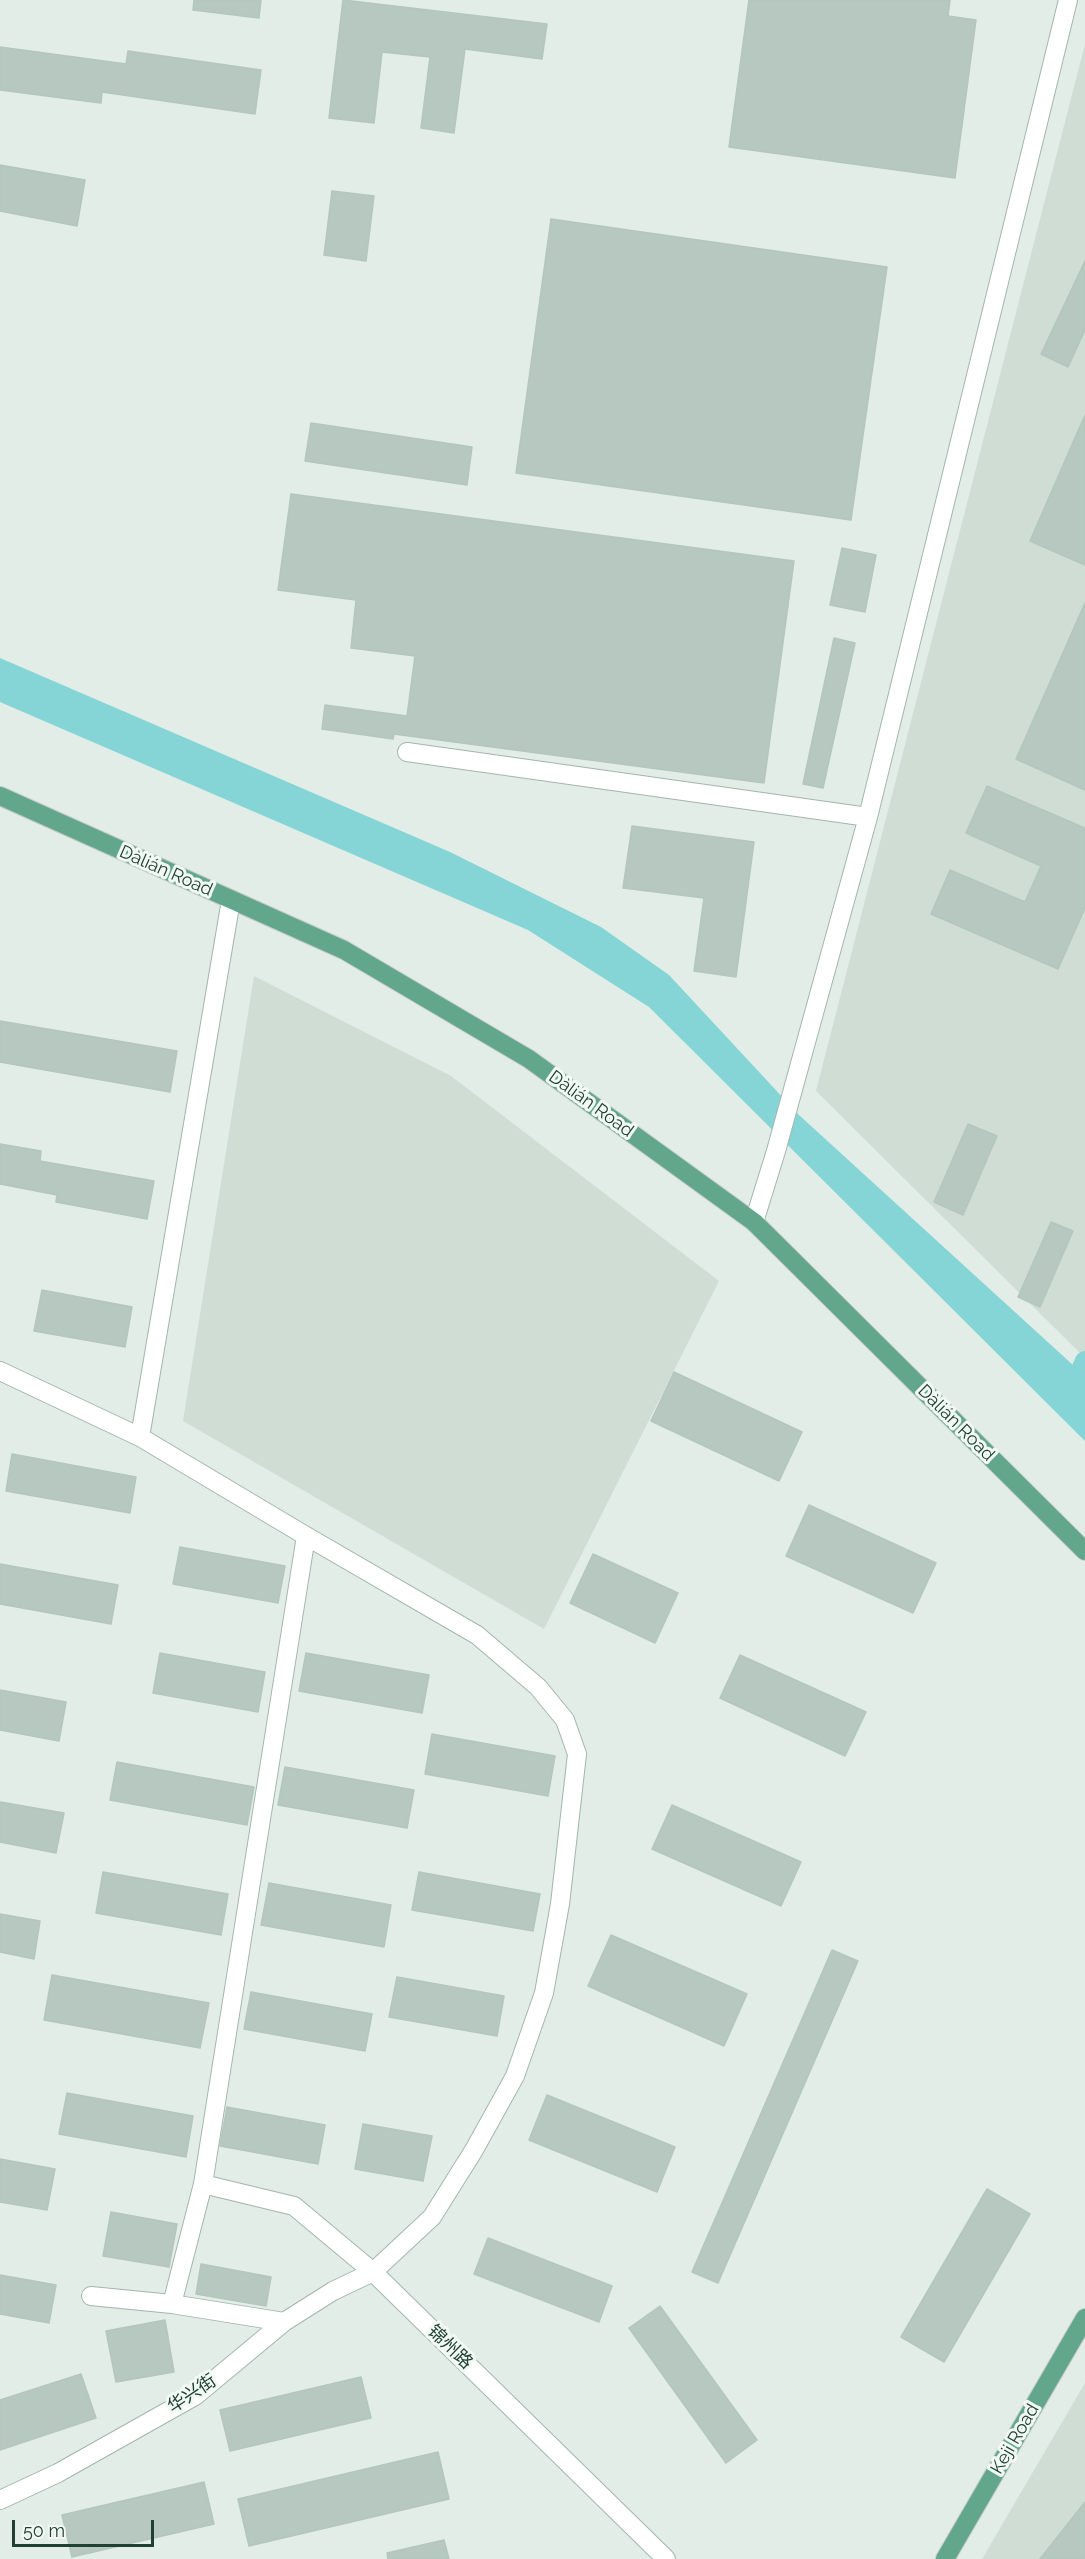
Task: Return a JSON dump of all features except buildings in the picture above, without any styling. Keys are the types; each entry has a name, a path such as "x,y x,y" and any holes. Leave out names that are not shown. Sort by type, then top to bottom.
{"main road":[{"name":"Dàlián Road","path":"0,796 344,950 529,1059 754,1222 1085,1551"},
{"name":"Keji Road","path":"945,2559 1085,2318"}],"street":[{"path":"754,1222 776,1151 868,818 1068,0"},
{"path":"407,752 868,818"},
{"path":"140,1437 231,900"},
{"name":"华兴街","path":"0,1371 140,1437 477,1635 538,1687 565,1720 577,1754 560,1904 544,1993 514,2076 474,2150 432,2217 373,2272 333,2291 284,2322 195,2396 58,2473 0,2500"},
{"path":"172,2304 203,2184 306,1536"},
{"name":"锦州路","path":"203,2184 294,2206 373,2272 666,2559"},
{"path":"91,2296 172,2304 284,2322"}],"shaded area":[{"path":"1085,44 1085,1358 816,1091"},
{"path":"254,976 451,1076 719,1281 544,1629 183,1421"},
{"path":"1085,2383 1085,2559 982,2559"}],"water":[{"path":"0,658 450,852 601,927 669,975 799,1115 1085,1376 1085,1441 649,1007 528,930 0,702"}],"waterway":[{"path":"1080,1372 1085,1361"}]}
